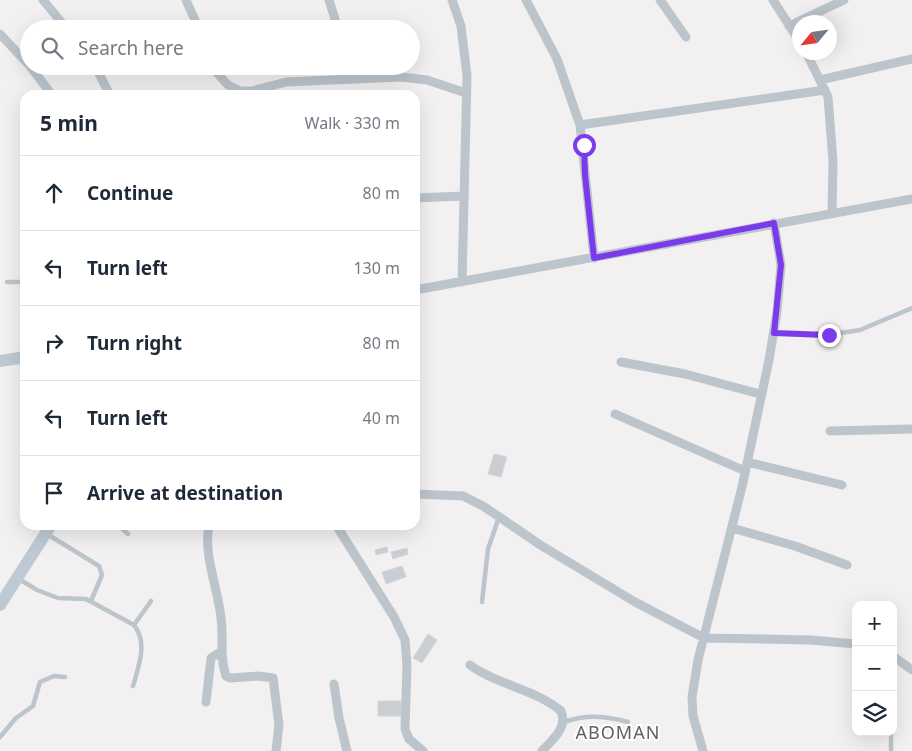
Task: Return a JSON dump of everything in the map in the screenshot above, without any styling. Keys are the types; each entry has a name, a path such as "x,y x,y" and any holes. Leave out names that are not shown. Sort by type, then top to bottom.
{"street":[{"path":"43,0 60,20"},
{"path":"186,0 194,20"},
{"path":"328,0 335,20"},
{"path":"452,0 461,26 465,48 466,93 462,282"},
{"path":"526,0 557,58 580,125 594,258"},
{"path":"660,0 686,37"},
{"path":"773,0 792,30"},
{"path":"789,26 844,0"},
{"path":"0,34 20,56"},
{"path":"820,80 912,58"},
{"path":"810,60 828,97 834,161 832,212"},
{"path":"36,75 48,90"},
{"path":"100,75 107,90"},
{"path":"219,75 228,85 238,90"},
{"path":"256,90 286,82 355,78 427,80 466,93"},
{"path":"580,125 825,90"},
{"path":"420,198 464,196"},
{"path":"420,289 912,198"},
{"path":"703,751 693,716 692,697 704,638 746,467 774,333 781,265 774,223"},
{"path":"0,361 20,358"},
{"path":"621,362 685,374 760,394"},
{"path":"616,414 746,467 842,485"},
{"path":"830,431 912,429"},
{"path":"420,494 463,496 635,602 704,638 811,640 852,644"},
{"path":"732,528 795,546 847,565"},
{"path":"0,605 48,530"},
{"path":"209,530 213,582 222,621 222,651 226,676 274,678 279,724 276,751"},
{"path":"339,530 394,617 405,640 407,666 405,729 409,739 423,751"},
{"path":"206,702 211,658 222,651"},
{"path":"897,659 912,670"},
{"path":"470,665 483,674 561,711 564,722 563,727 542,751"},
{"path":"334,684 339,718 347,751"}],"lane":[{"path":"7,282 20,282"},
{"path":"774,333 821,336 860,330 912,308"},
{"path":"482,602 488,549 499,517"},
{"path":"50,530 99,566 102,575 91,601"},
{"path":"124,530 128,534"},
{"path":"18,578 48,595 58,598 80,598 91,601 134,625 140,633 142,650 133,686"},
{"path":"134,625 150,602"},
{"path":"0,737 16,718 32,706 40,682 54,676 65,677"},
{"path":"564,722 583,716 605,716 628,722"},
{"path":"891,736 891,751"}],"building":[{"path":"494,454 507,457 501,477 488,474"},
{"path":"387,547 388,552 376,555 375,550"},
{"path":"407,548 408,554 393,559 391,552"},
{"path":"402,566 406,577 386,584 382,572"},
{"path":"428,634 437,640 422,663 413,658"},
{"path":"378,701 401,701 401,716 378,716"}],"district":[{"name":"ABOMAN","path":"618,732"}],"route":[{"path":"584,145 585,175 594,258 774,223 781,265 774,333 808,336 829,335"}]}
